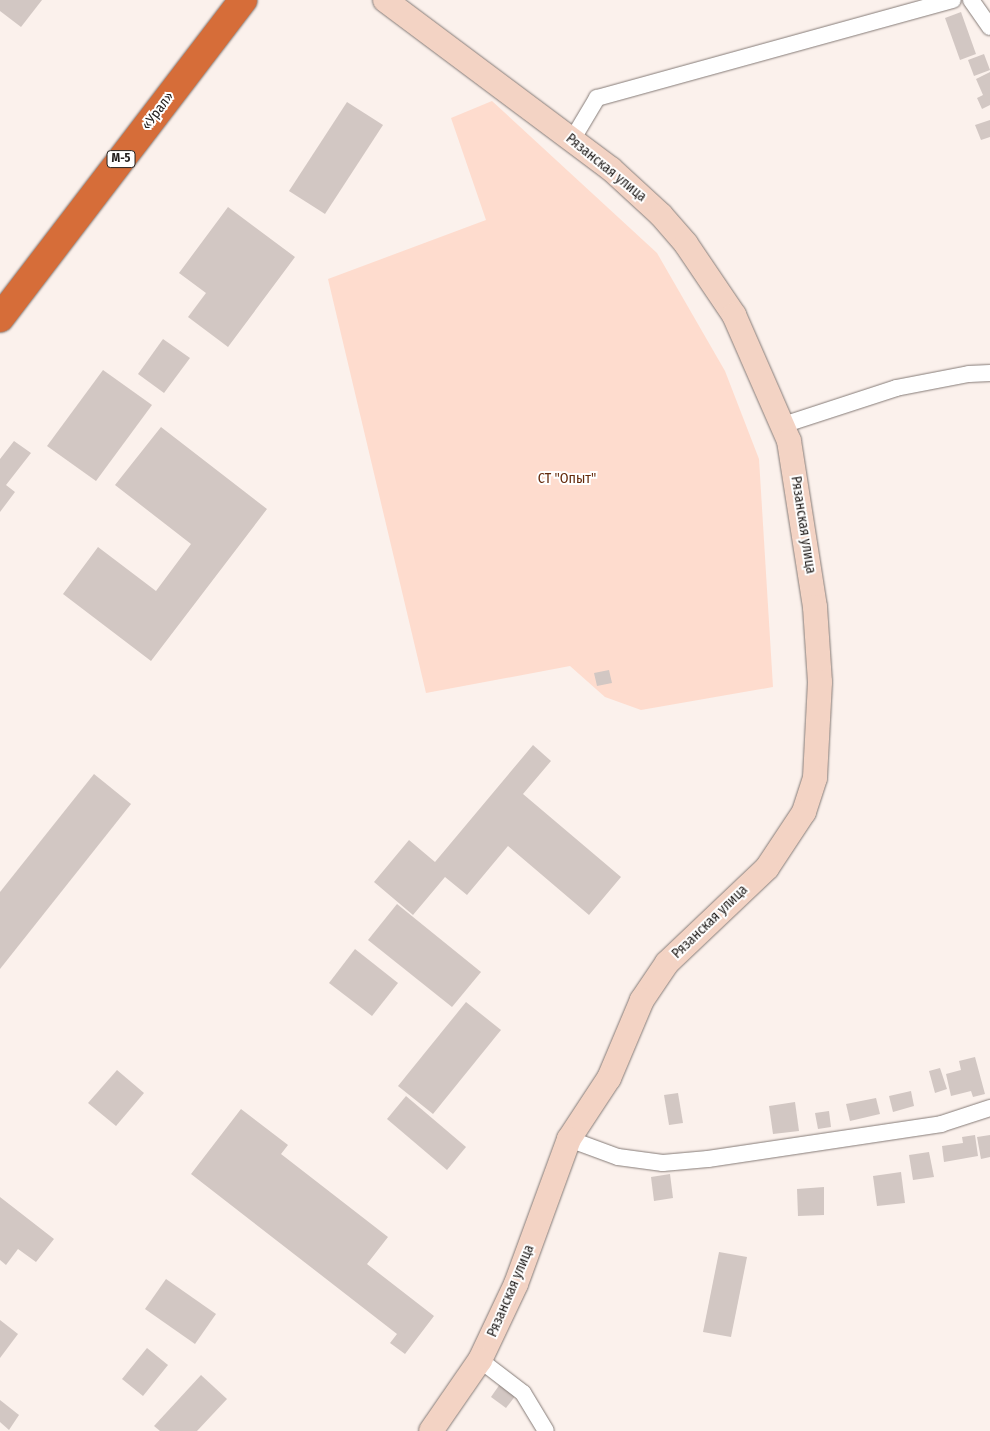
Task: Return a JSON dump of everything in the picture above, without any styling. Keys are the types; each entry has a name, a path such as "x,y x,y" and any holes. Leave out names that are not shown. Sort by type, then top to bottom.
{"highway":[{"name":"«Урал»","path":"0,318 243,0"}],"street":[{"name":"Рязанская улица","path":"385,0 618,176 661,215 686,244 734,314 789,441 816,607 820,682 815,778 804,812 767,868 699,930 662,970 642,1000 609,1078 569,1139 516,1284 480,1360 431,1431"},
{"path":"572,140 597,98 953,0"},
{"path":"971,0 990,27"},
{"path":"783,425 896,388 969,374 990,373"},
{"path":"569,1139 618,1157 672,1162 941,1124 990,1108"},
{"path":"480,1360 523,1393 546,1431"}],"green space":[{"name":"СТ \"Опыт\"","path":"492,101 657,253 725,371 759,459 773,687 641,710 605,697 570,666 426,693 328,279 486,220 451,118"}],"building":[{"path":"0,0 42,0 21,27 0,11"},
{"path":"961,12 976,54 960,60 945,18"},
{"path":"984,54 990,70 974,76 968,60"},
{"path":"990,72 990,105 982,109 977,98 983,95 976,79"},
{"path":"347,102 383,125 325,214 289,191"},
{"path":"990,120 990,137 981,140 975,125"},
{"path":"228,207 295,257 228,347 188,317 206,293 179,273"},
{"path":"163,339 190,358 164,393 138,374"},
{"path":"103,370 152,405 96,481 47,446"},
{"path":"161,427 267,509 151,661 63,594 98,547 156,591 191,544 115,485"},
{"path":"14,441 31,453 6,485 15,492 0,512 0,459"},
{"path":"609,670 612,683 597,686 594,673"},
{"path":"533,745 551,761 523,794 621,877 589,915 508,846 467,895 445,877 413,915 374,882 409,840 435,862"},
{"path":"94,774 131,804 0,969 0,892"},
{"path":"397,904 481,972 452,1007 368,940"},
{"path":"355,949 398,983 372,1016 329,983"},
{"path":"466,1002 501,1030 433,1114 398,1086"},
{"path":"975,1057 985,1094 973,1097 971,1091 951,1096 946,1074 961,1070 959,1061"},
{"path":"940,1068 947,1089 935,1093 929,1071"},
{"path":"117,1070 144,1093 116,1126 88,1103"},
{"path":"911,1091 914,1106 893,1112 889,1096"},
{"path":"678,1093 683,1123 669,1125 664,1095"},
{"path":"406,1096 466,1147 447,1170 387,1119"},
{"path":"876,1098 880,1114 850,1121 846,1104"},
{"path":"795,1102 799,1131 773,1134 769,1106"},
{"path":"241,1109 288,1145 281,1154 388,1237 367,1264 434,1316 405,1354 390,1343 397,1334 191,1174"},
{"path":"829,1111 831,1127 818,1129 815,1113"},
{"path":"975,1135 978,1156 944,1162 942,1146 963,1143 962,1137"},
{"path":"990,1135 990,1157 981,1159 977,1137"},
{"path":"929,1152 934,1177 913,1180 909,1155"},
{"path":"901,1172 905,1203 877,1206 873,1176"},
{"path":"670,1174 673,1198 654,1201 651,1177"},
{"path":"824,1187 824,1215 798,1216 797,1189"},
{"path":"0,1197 54,1239 36,1262 18,1249 6,1265 0,1260"},
{"path":"719,1252 747,1257 731,1337 703,1332"},
{"path":"166,1279 216,1314 195,1344 145,1309"},
{"path":"0,1320 18,1334 0,1358"},
{"path":"147,1348 168,1365 143,1396 122,1379"},
{"path":"201,1375 227,1399 197,1431 160,1431 154,1426"},
{"path":"500,1384 516,1395 506,1408 491,1397"},
{"path":"0,1400 19,1415 9,1430 0,1422"}]}
